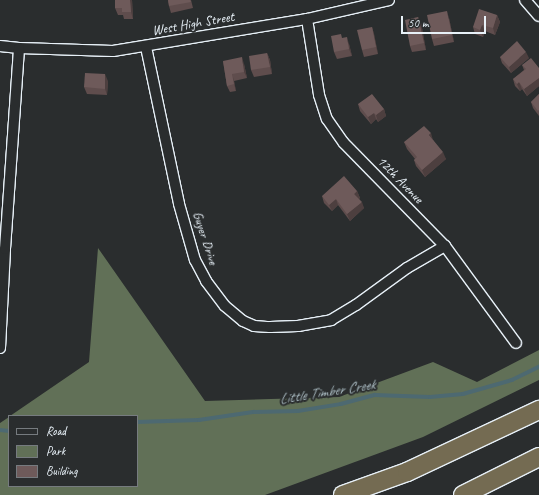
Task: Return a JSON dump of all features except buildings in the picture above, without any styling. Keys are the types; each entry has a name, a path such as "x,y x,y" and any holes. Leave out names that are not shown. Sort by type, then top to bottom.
{"highway":[{"path":"343,495 407,472 539,410"},
{"path":"463,495 539,457"}],"street":[{"name":"West High Street","path":"0,46 113,51 146,47 307,19 389,0"},
{"path":"525,0 539,16"},
{"name":"12th Avenue","path":"307,19 319,95 327,119 344,143 445,246 516,343"},
{"name":"Guyer Drive","path":"146,47 179,204 195,260 206,281 226,306 243,321 254,326 270,327 298,326 331,320 356,305 407,268 445,246"},
{"path":"0,348 2,248 19,48"}],"green space":[{"path":"98,248 205,401 339,397 433,362 477,382 539,350 539,380 423,437 265,495 0,495 0,423 8,418 8,487 138,487 138,415 11,415 89,362"}],"waterway":[{"name":"Little Timber Creek","path":"138,422 199,420 254,412 298,411 341,404 375,395 430,397 463,394 512,380 539,367"},
{"name":"Little Timber Creek","path":"0,430 8,431"}]}
